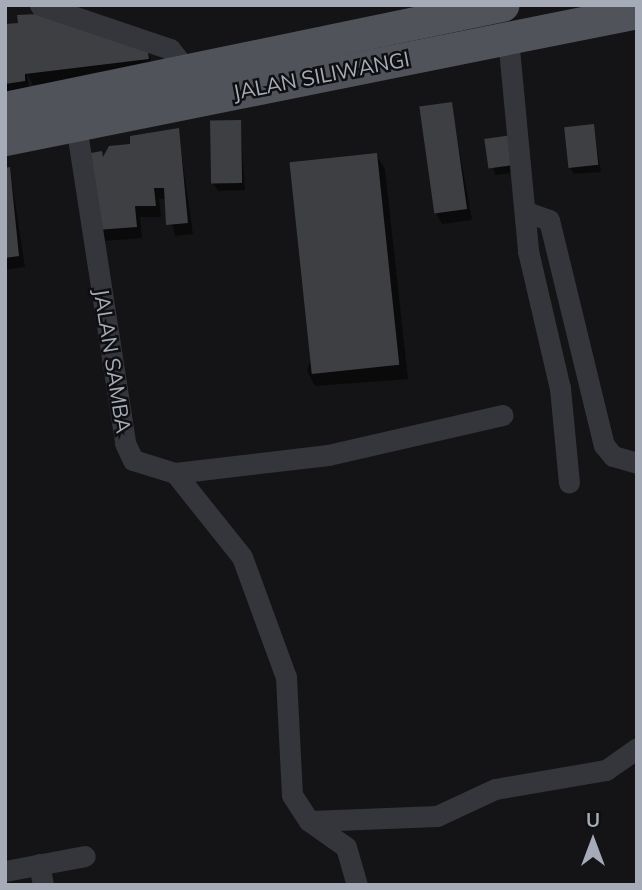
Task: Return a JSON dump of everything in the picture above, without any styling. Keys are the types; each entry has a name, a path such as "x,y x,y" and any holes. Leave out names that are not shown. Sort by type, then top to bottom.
{"main road":[{"name":"JALAN SILIWANGI","path":"5,108 187,71 439,11 502,5"},
{"name":"JALAN SILIWANGI","path":"5,139 637,12"}],"street":[{"path":"48,6 170,49 187,71"},
{"path":"508,38 529,213 528,251 560,388 569,482"},
{"name":"JALAN SAMBA","path":"76,125 125,443 133,460 149,470 175,473 328,455 502,415"},
{"path":"529,213 549,220 595,426 613,456 637,463"},
{"path":"175,473 242,557 275,636 289,703 292,795 309,821 346,847 357,885"},
{"path":"309,821 436,816 495,789 607,770 637,748"},
{"path":"5,871 41,874 85,856"}],"building":[{"path":"38,14 147,46 149,59 25,74 25,81 5,84 5,24 18,23 17,15"},
{"path":"452,102 467,209 434,214 419,107"},
{"path":"241,120 242,183 211,184 210,121"},
{"path":"594,124 598,165 568,168 564,127"},
{"path":"179,128 188,223 166,225 164,188 154,188 156,206 135,206 137,227 96,230 85,154 102,151 103,157 109,146 130,144 130,136"},
{"path":"512,135 516,165 488,169 484,139"},
{"path":"377,153 399,365 312,374 289,162"},
{"path":"10,167 19,256 5,258 5,168"}]}
